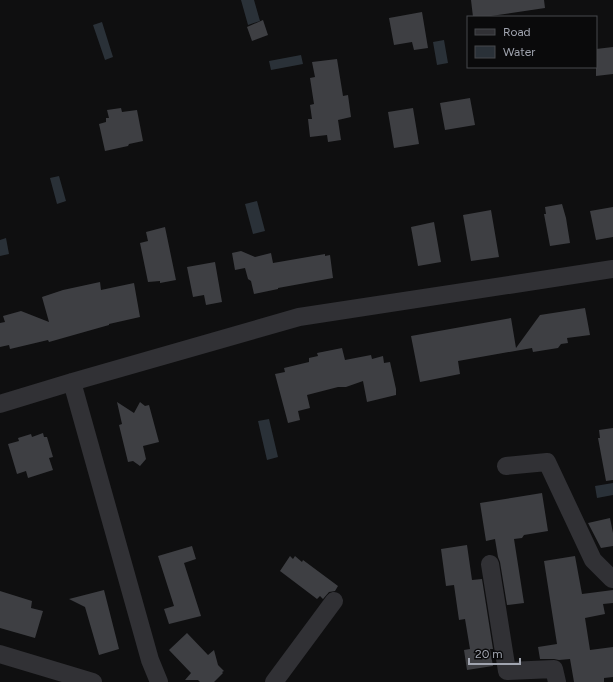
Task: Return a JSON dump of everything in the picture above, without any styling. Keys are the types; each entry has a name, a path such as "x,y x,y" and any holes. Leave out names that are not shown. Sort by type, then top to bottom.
{"street":[{"path":"0,404 299,317 613,269"},
{"path":"72,382 150,660 159,682"},
{"path":"506,466 547,462 593,560 613,579"},
{"path":"490,564 507,671 554,669 557,682"},
{"path":"274,682 334,601"},
{"path":"0,654 93,682"}],"water":[{"path":"241,0 254,0 260,21 248,25"},
{"path":"102,22 113,57 105,60 93,25"},
{"path":"444,40 448,63 437,65 433,42"},
{"path":"301,55 303,64 271,70 269,61"},
{"path":"59,176 66,201 57,204 50,178"},
{"path":"257,201 265,231 253,234 245,204"},
{"path":"6,238 9,254 0,256 0,240"},
{"path":"269,419 278,457 267,460 258,421"},
{"path":"613,483 613,495 597,498 595,486"}],"building":[{"path":"471,0 544,0 545,8 491,16 473,16"},
{"path":"422,12 428,48 414,50 412,42 394,45 389,18"},
{"path":"263,20 268,35 252,41 247,27"},
{"path":"613,47 613,74 596,76 597,49"},
{"path":"337,59 343,96 348,95 351,117 338,120 341,140 328,142 327,135 310,137 308,119 312,119 310,105 314,104 310,78 315,77 312,62"},
{"path":"470,98 475,125 445,130 440,103"},
{"path":"121,108 122,112 137,110 143,141 105,151 99,124 106,122 106,118 109,118 107,110"},
{"path":"413,108 419,144 394,148 388,112"},
{"path":"562,204 570,243 550,246 544,214 546,214 545,207"},
{"path":"613,207 613,237 596,240 590,211"},
{"path":"491,210 499,257 471,261 463,215"},
{"path":"434,222 441,262 418,266 411,227"},
{"path":"165,227 176,280 160,283 160,281 148,282 140,243 148,241 146,232"},
{"path":"241,251 255,257 271,253 273,263 325,254 325,256 330,255 333,278 254,294 251,281 248,279 245,268 235,270 232,253"},
{"path":"215,262 222,302 206,305 204,295 193,297 187,267"},
{"path":"100,282 101,290 134,283 140,317 109,324 49,342 48,340 10,349 9,345 0,347 0,323 5,322 3,316 21,311 49,322 42,297 63,290"},
{"path":"585,308 590,335 567,338 568,343 561,344 558,348 533,352 532,348 458,361 460,374 420,382 411,336 511,318 516,348 540,315"},
{"path":"342,348 345,360 371,355 372,359 383,356 384,363 390,362 396,395 367,402 363,381 346,387 338,387 307,395 310,408 298,411 300,420 288,423 275,374 285,372 284,368 309,362 309,358 318,356 317,353"},
{"path":"117,402 134,413 140,402 145,406 149,405 159,442 143,446 146,459 140,466 133,461 128,462 119,425 122,424"},
{"path":"613,428 613,480 606,481 598,438 600,438 599,430"},
{"path":"43,433 44,437 47,437 53,457 49,458 53,470 28,478 26,471 17,474 8,444 19,441 18,438 31,434 32,437"},
{"path":"542,493 548,531 524,535 522,538 514,539 524,603 507,605 495,539 486,541 480,503"},
{"path":"610,518 613,533 613,546 601,548 588,523"},
{"path":"467,545 472,580 482,579 493,649 490,649 493,666 467,670 464,650 470,649 465,619 459,620 454,585 446,586 441,549"},
{"path":"192,546 196,559 184,563 201,616 169,624 164,609 174,606 158,556"},
{"path":"290,556 293,559 295,556 302,562 303,560 338,586 335,591 329,592 323,599 320,596 317,599 280,571"},
{"path":"575,556 582,594 613,590 613,603 603,604 605,614 585,618 590,650 613,647 613,677 604,678 604,682 574,682 570,659 540,659 538,647 557,644 544,561"},
{"path":"104,590 119,649 99,655 85,607 69,599"},
{"path":"0,591 32,601 31,608 43,611 35,638 0,628"},
{"path":"187,633 208,655 214,650 218,665 224,671 214,682 185,680 191,673 169,650"}]}
